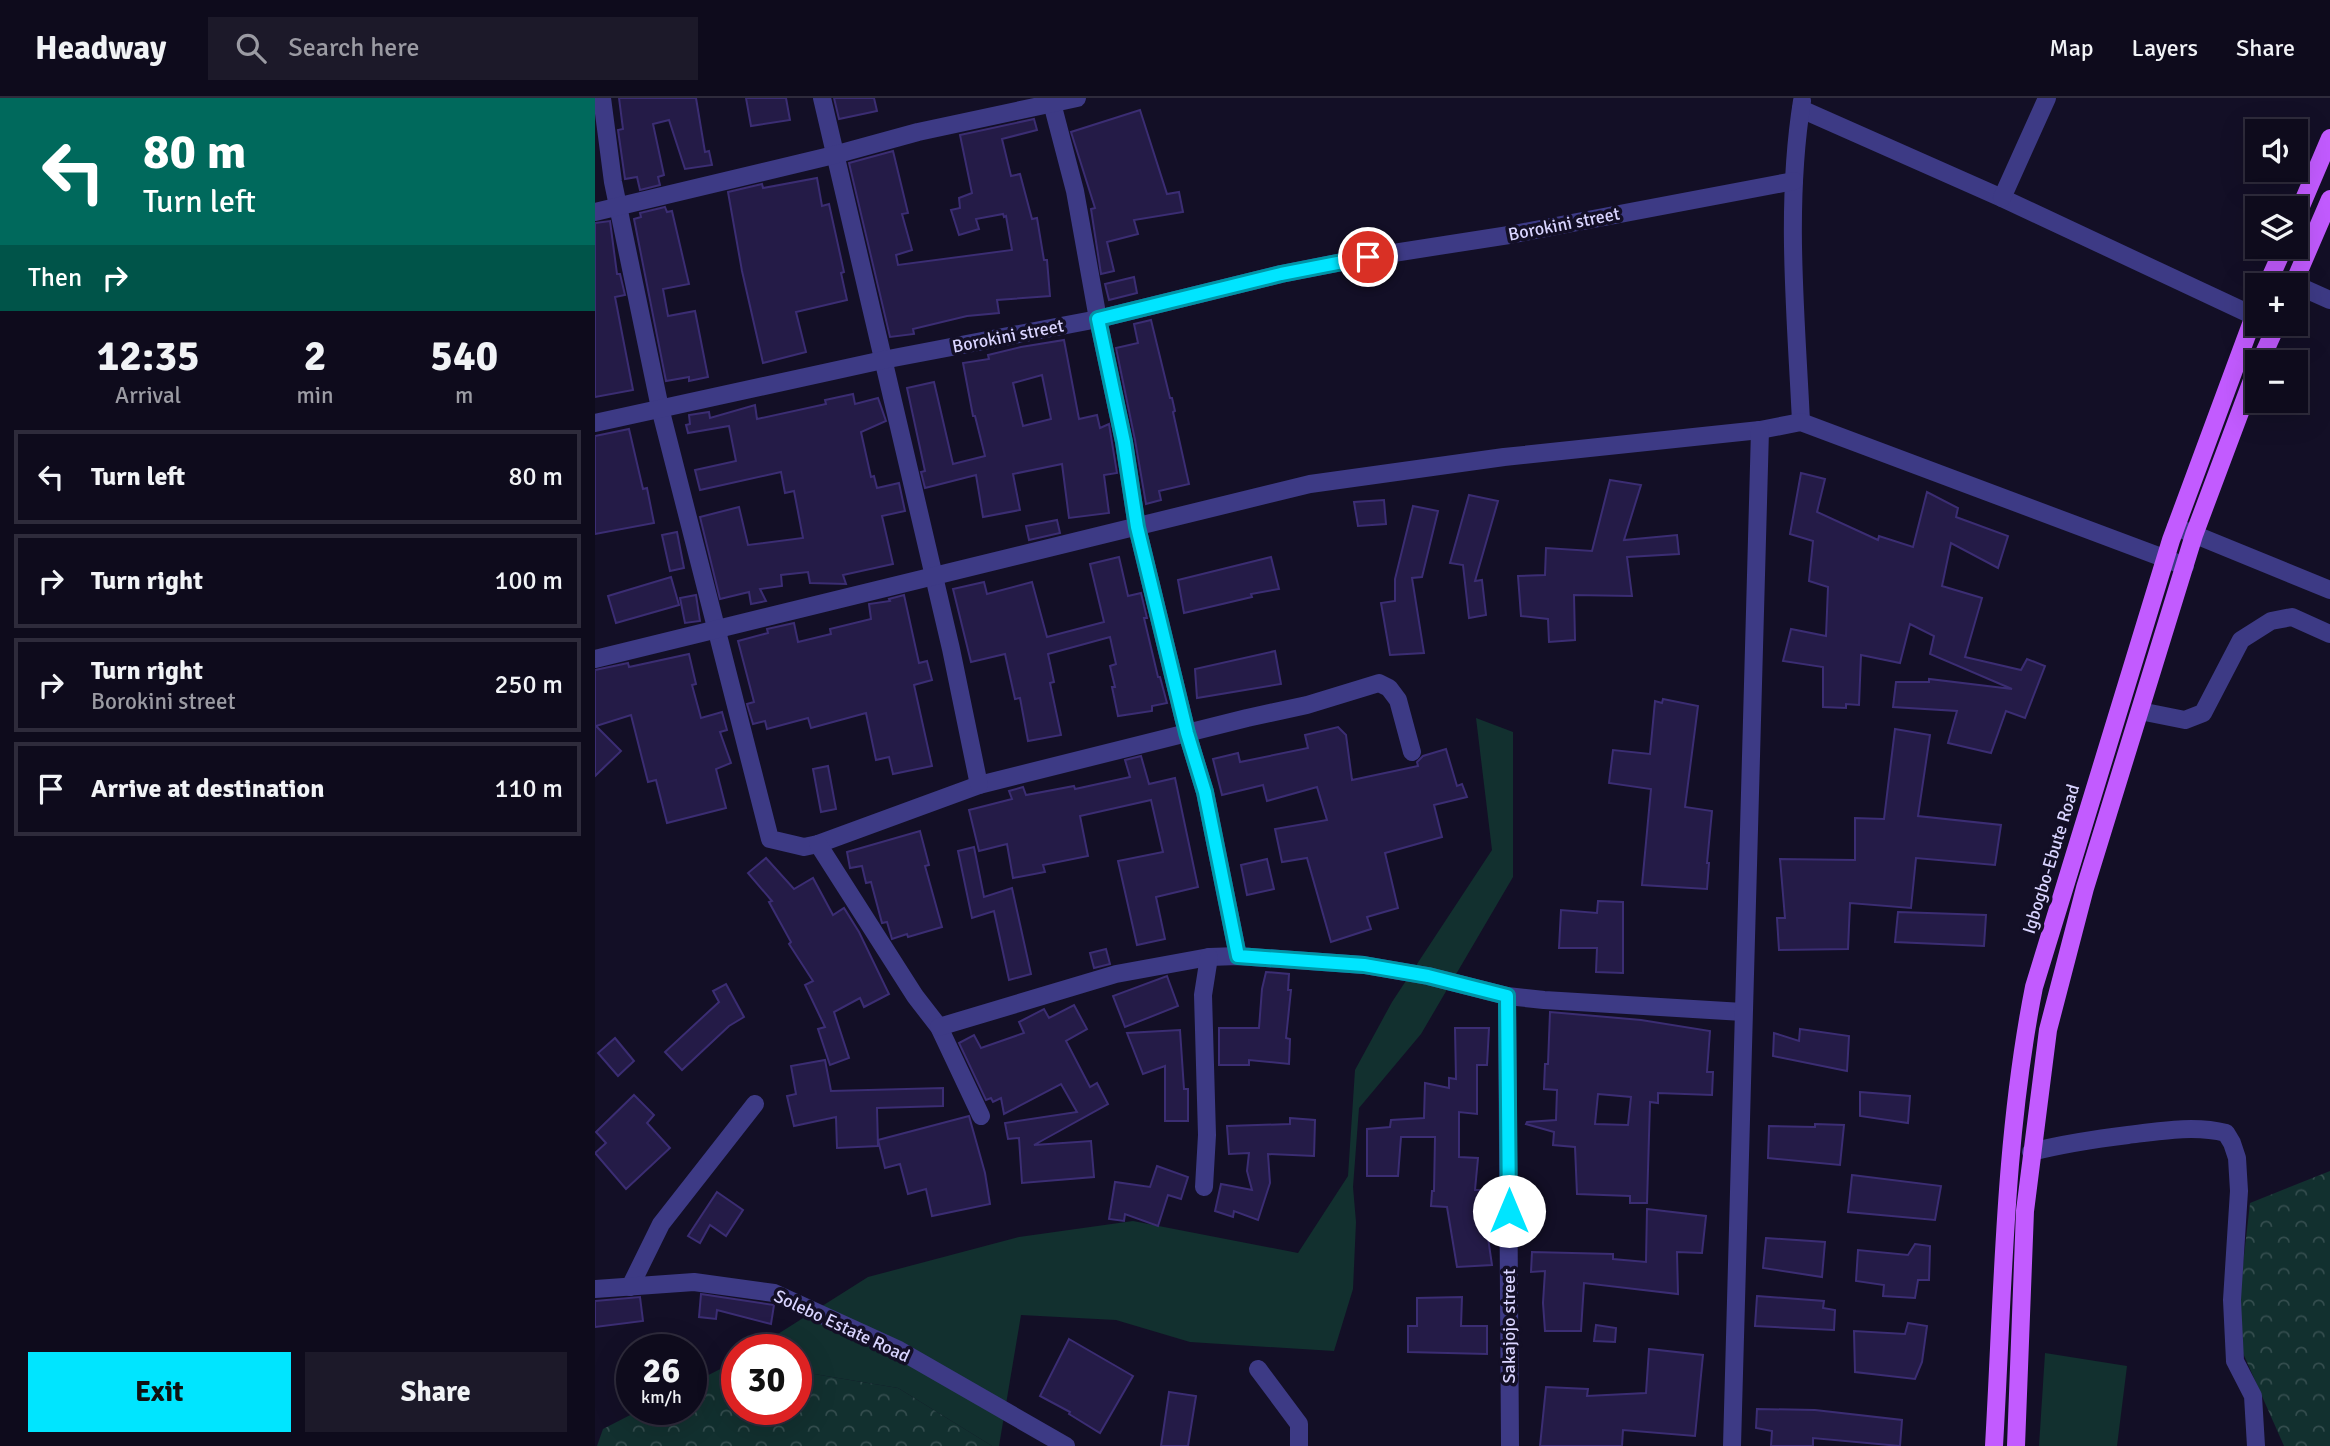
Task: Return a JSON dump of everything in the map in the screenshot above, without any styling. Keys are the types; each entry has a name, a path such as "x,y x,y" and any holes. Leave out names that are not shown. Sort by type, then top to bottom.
{"main road":[{"path":"2305,196 2330,138"},
{"path":"2298,273 2330,199"},
{"name":"Igbogbo-Ebute Road","path":"1994,1446 2011,1142 2023,1044 2034,987 2176,527 2247,336"},
{"path":"2016,1446 2025,1211 2048,1030 2085,888 2194,535 2245,399"}],"street":[{"path":"602,98 611,172 660,408 770,839 804,847 818,844 979,785 1307,705 1379,682 1389,688 1398,700 1412,752"},
{"path":"822,98 951,649 979,785"},
{"path":"595,212 834,155 918,132 1077,98"},
{"path":"2003,198 2047,98"},
{"path":"1052,103 1075,191 1098,319 1122,430 1137,527 1187,733 1205,792 1238,956"},
{"path":"1801,422 1792,229 1802,104 2245,307"},
{"name":"Borokini street","path":"595,424 883,360 1098,319 1281,274 1509,235 1794,181"},
{"path":"2308,290 2330,300"},
{"path":"595,660 1310,484 1504,457 1760,430 1801,422 2185,566"},
{"path":"1732,1446 1760,430"},
{"path":"2176,527 2330,590"},
{"path":"2140,711 2185,720 2203,713 2241,640 2270,621 2292,617 2330,634"},
{"path":"818,844 915,996 939,1027 981,1116"},
{"path":"939,1027 1116,974 1209,957 1238,956 1364,965 1428,976 1507,996 1743,1012"},
{"path":"1204,1187 1207,1135 1203,995 1209,957"},
{"name":"Sakajojo street","path":"1507,996 1510,1446"},
{"path":"629,1287 661,1224 755,1104"},
{"path":"2031,1152 2065,1143 2167,1130 2208,1129 2226,1133 2237,1158 2239,1191 2232,1300 2235,1362 2253,1396 2256,1446"},
{"name":"Solebo Estate Road","path":"595,1289 694,1282 774,1293 899,1350 1066,1446"},
{"path":"1258,1369 1299,1424 1299,1446"}],"green space":[{"path":"1476,718 1513,732 1513,877 1421,1034 1359,1108 1353,1187 1356,1222 1353,1289 1334,1351 1190,1342 1116,1320 1021,1315 999,1446 992,1446 898,1388 812,1374 812,1334 778,1334 868,1277 1019,1237 1133,1221 1298,1253 1348,1176 1355,1070 1392,1002 1492,850"},
{"path":"2330,1171 2330,1446 2284,1446 2235,1335 2250,1203"},
{"path":"2045,1353 2127,1366 2117,1446 2039,1446"},
{"path":"721,1369 721,1425 812,1425 812,1374 898,1388 992,1446 597,1446 603,1429 616,1422 616,1425 707,1425 707,1376"}],"building":[{"path":"619,98 696,98 705,152 709,151 712,165 685,169 669,120 653,124 664,175 658,177 660,185 640,190 637,177 625,179 618,130 623,129"},
{"path":"746,98 786,98 790,120 751,126"},
{"path":"834,98 874,98 877,111 839,119"},
{"path":"1140,110 1167,194 1179,192 1183,212 1134,220 1138,234 1107,242 1114,271 1101,274 1091,209 1095,208 1071,132"},
{"path":"1034,119 1037,130 1002,139 1011,176 1020,174 1032,219 1037,218 1044,260 1047,260 1050,296 997,300 999,313 967,316 913,329 914,334 890,337 849,163 893,151 908,213 902,214 912,250 896,255 898,265 1012,250 1006,216 1003,214 976,219 979,229 959,235 951,210 960,208 959,198 972,193 960,135"},
{"path":"817,178 822,206 829,204 844,272 841,273 847,300 796,312 806,352 763,363 742,271 728,192 762,184 763,188"},
{"path":"665,207 667,212 672,211 689,284 663,289 668,316 695,311 708,377 689,381 689,377 666,381 634,219 641,217 640,213"},
{"path":"610,221 617,274 620,274 625,295 615,297 633,390 595,397 595,223"},
{"path":"1134,277 1137,293 1109,300 1105,284"},
{"path":"1151,320 1172,398 1189,484 1159,491 1161,500 1146,504 1116,348 1138,343 1134,324"},
{"path":"1064,340 1079,419 1097,415 1100,428 1109,424 1117,473 1104,475 1109,513 1069,518 1062,464 1013,474 1020,510 983,517 976,475 925,488 921,472 925,471 907,388 934,382 953,464 985,456 973,416 963,363 989,359 988,355","holes":["1042,375 1051,419 1023,426 1013,383"]},
{"path":"853,394 855,404 878,398 886,421 861,432 871,477 874,476 877,488 899,483 905,511 882,516 893,564 843,575 846,584 810,583 808,572 781,575 782,586 760,589 766,601 751,604 749,592 720,599 700,517 739,507 748,545 803,538 794,491 785,493 781,472 700,490 695,470 736,461 729,426 688,433 686,425 690,424 689,415 709,412 710,418 755,405 757,419 826,404 825,400"},
{"path":"629,429 643,489 647,488 654,523 595,534 595,436"},
{"path":"1801,473 1825,479 1817,512 1878,540 1879,536 1913,547 1927,492 1958,508 1956,517 2008,536 1998,568 1951,543 1942,586 1982,598 1965,657 2021,670 2027,659 2045,666 2025,718 2006,711 1991,753 1948,743 1957,711 1893,707 1896,682 1929,682 1929,679 2012,689 1930,654 1934,636 1910,624 1900,663 1861,655 1859,705 1846,704 1846,708 1823,707 1823,667 1783,661 1791,629 1826,636 1828,587 1809,581 1813,541 1790,534"},
{"path":"1610,480 1641,485 1624,540 1677,535 1679,554 1627,557 1632,596 1574,595 1575,640 1549,642 1548,619 1521,616 1518,576 1545,575 1546,548 1592,551"},
{"path":"1469,495 1498,501 1475,581 1482,580 1486,615 1469,618 1463,565 1450,563"},
{"path":"1384,500 1386,524 1358,526 1354,502"},
{"path":"1413,506 1438,511 1422,577 1412,578 1424,653 1390,655 1381,603 1395,601 1395,579"},
{"path":"1057,520 1060,533 1029,540 1026,526"},
{"path":"677,532 684,568 670,571 662,535"},
{"path":"1119,557 1128,596 1141,593 1147,618 1144,618 1167,703 1152,706 1152,711 1118,716 1110,666 1116,664 1110,637 1048,654 1054,682 1050,683 1061,735 1028,741 1020,698 1015,699 1005,654 971,662 953,589 984,582 987,594 1032,582 1047,637 1104,622 1090,564"},
{"path":"1271,557 1279,589 1184,613 1178,580"},
{"path":"671,577 679,605 616,623 608,596"},
{"path":"696,595 700,621 685,623 680,598"},
{"path":"904,595 919,663 927,661 932,680 914,685 932,766 893,774 889,757 876,760 866,713 811,728 808,718 767,729 765,721 753,724 747,704 754,702 738,641 768,633 767,629 794,623 798,642 831,634 830,629 871,619 869,604 890,601 889,599"},
{"path":"1275,651 1281,684 1197,698 1195,669"},
{"path":"689,654 696,684 692,685 701,718 722,712 727,730 720,732 731,763 716,769 726,808 667,823 656,780 648,782 631,715 596,726 621,751 595,776 595,670 628,663 629,667"},
{"path":"1663,699 1698,706 1685,807 1712,811 1707,889 1642,885 1651,789 1609,783 1613,750 1650,754 1655,701 1662,703"},
{"path":"1338,727 1346,735 1352,780 1418,766 1417,762 1423,756 1446,749 1457,786 1462,784 1467,797 1434,805 1442,837 1385,853 1398,908 1367,917 1371,929 1331,942 1307,858 1282,862 1275,829 1327,820 1317,787 1267,801 1263,785 1222,795 1213,759 1238,753 1240,762 1308,748 1305,735"},
{"path":"1895,729 1930,735 1918,816 2001,825 1995,865 1916,858 1911,908 1850,903 1848,949 1779,950 1777,918 1785,918 1780,859 1855,860 1855,818 1884,819"},
{"path":"1141,756 1149,784 1175,778 1198,887 1156,897 1165,939 1137,945 1118,861 1163,852 1151,800 1080,816 1088,856 1043,865 1045,872 1013,878 1007,844 979,851 969,810 1012,799 1009,791 1023,787 1026,795 1074,786 1075,789 1130,777 1125,760"},
{"path":"828,766 836,809 821,812 813,769"},
{"path":"920,831 929,865 925,866 942,927 892,939 887,922 882,923 871,882 866,883 862,866 850,868 847,852"},
{"path":"974,847 984,897 1012,888 1031,974 1009,980 994,911 972,918 958,851"},
{"path":"766,858 794,889 813,878 833,915 844,908 859,932 889,994 864,1007 860,998 834,1012 849,1058 830,1065 818,1029 825,1027 805,985 813,981 789,944 791,942 769,902 772,901 748,873"},
{"path":"1267,859 1274,889 1247,895 1241,865"},
{"path":"1598,901 1623,902 1623,973 1596,972 1597,948 1559,948 1561,910 1597,913"},
{"path":"1898,912 1986,915 1984,946 1895,942"},
{"path":"1106,949 1110,964 1094,968 1090,953"},
{"path":"1266,972 1289,974 1288,990 1291,990 1286,1038 1290,1039 1289,1064 1249,1060 1249,1065 1219,1065 1219,1028 1259,1028"},
{"path":"1167,976 1178,1006 1125,1027 1113,996"},
{"path":"726,984 744,1017 729,1026 682,1070 665,1052 719,1002 713,991"},
{"path":"1074,1005 1087,1029 1066,1041 1090,1087 1097,1083 1108,1104 1034,1145 1091,1141 1094,1177 1022,1183 1019,1138 1008,1139 1005,1123 1077,1112 1061,1084 1004,1114 1001,1098 993,1102 991,1098 986,1100 959,1043 974,1035 981,1048 1024,1033 1019,1022 1044,1009 1049,1018"},
{"path":"1550,1012 1641,1020 1710,1031 1707,1072 1713,1072 1712,1095 1658,1093 1658,1103 1650,1102 1647,1203 1630,1203 1630,1196 1577,1194 1575,1147 1553,1145 1554,1132 1526,1124 1556,1120 1557,1090 1544,1089 1545,1064 1548,1064","holes":["1598,1094 1631,1097 1628,1125 1595,1124"]},
{"path":"1455,1028 1489,1028 1487,1065 1477,1065 1477,1114 1459,1112 1459,1157 1478,1158 1475,1190 1481,1190 1492,1265 1457,1267 1447,1207 1431,1206 1434,1191 1435,1137 1401,1137 1398,1176 1367,1176 1367,1129 1390,1127 1391,1120 1424,1118 1425,1083 1449,1088 1449,1078 1456,1079"},
{"path":"1800,1029 1849,1036 1847,1071 1773,1056 1774,1033 1799,1041"},
{"path":"1180,1030 1184,1089 1188,1089 1188,1121 1165,1121 1165,1066 1143,1074 1127,1033"},
{"path":"615,1038 634,1061 618,1076 598,1053"},
{"path":"825,1060 831,1091 943,1088 943,1106 877,1108 878,1146 837,1148 836,1117 794,1126 787,1096 796,1094 791,1066"},
{"path":"1860,1092 1910,1096 1908,1123 1860,1116"},
{"path":"634,1095 654,1115 647,1123 670,1148 626,1189 595,1153 606,1143 596,1132"},
{"path":"969,1116 985,1173 990,1204 932,1216 926,1189 908,1194 900,1164 885,1168 878,1140"},
{"path":"1290,1118 1315,1120 1314,1156 1268,1154 1270,1183 1258,1220 1234,1211 1233,1217 1215,1211 1221,1184 1252,1190 1247,1171 1249,1153 1229,1154 1227,1126 1290,1124"},
{"path":"1815,1124 1844,1125 1840,1165 1768,1158 1769,1126 1815,1127"},
{"path":"1157,1166 1188,1177 1181,1199 1168,1195 1158,1226 1125,1214 1124,1221 1109,1219 1115,1182 1150,1187"},
{"path":"1852,1175 1941,1186 1935,1220 1848,1212"},
{"path":"717,1192 743,1210 726,1236 710,1225 700,1243 688,1236"},
{"path":"1647,1209 1706,1216 1702,1253 1677,1252 1678,1294 1584,1283 1581,1331 1545,1331 1545,1271 1531,1272 1532,1252 1613,1254 1613,1259 1646,1262"},
{"path":"1766,1238 1825,1242 1822,1277 1763,1268"},
{"path":"1915,1244 1930,1246 1929,1280 1918,1280 1915,1298 1883,1296 1884,1285 1856,1281 1858,1250 1908,1255"},
{"path":"701,1294 774,1305 771,1324 717,1310 716,1319 699,1317"},
{"path":"1757,1296 1824,1301 1823,1308 1835,1310 1834,1330 1755,1326"},
{"path":"640,1297 643,1321 595,1327 595,1301"},
{"path":"1462,1297 1461,1326 1487,1326 1487,1354 1408,1352 1408,1326 1417,1326 1417,1298"},
{"path":"1908,1323 1927,1326 1922,1362 1915,1379 1855,1372 1854,1331 1905,1334"},
{"path":"1596,1325 1616,1328 1615,1342 1594,1341"},
{"path":"1069,1339 1133,1376 1100,1433 1069,1414 1070,1412 1040,1396"},
{"path":"1649,1349 1703,1355 1695,1436 1623,1430 1622,1446 1540,1446 1546,1387 1588,1389 1587,1396 1646,1393"},
{"path":"1169,1392 1196,1396 1188,1446 1161,1446"},
{"path":"1757,1409 1815,1410 1902,1420 1900,1446 1813,1438 1813,1446 1771,1446 1772,1431 1756,1428"}],"route":[{"path":"1368,257 1281,274 1098,319 1124,442 1137,527 1187,733 1205,792 1238,956 1364,965 1428,976 1507,996 1509,1211"}]}
